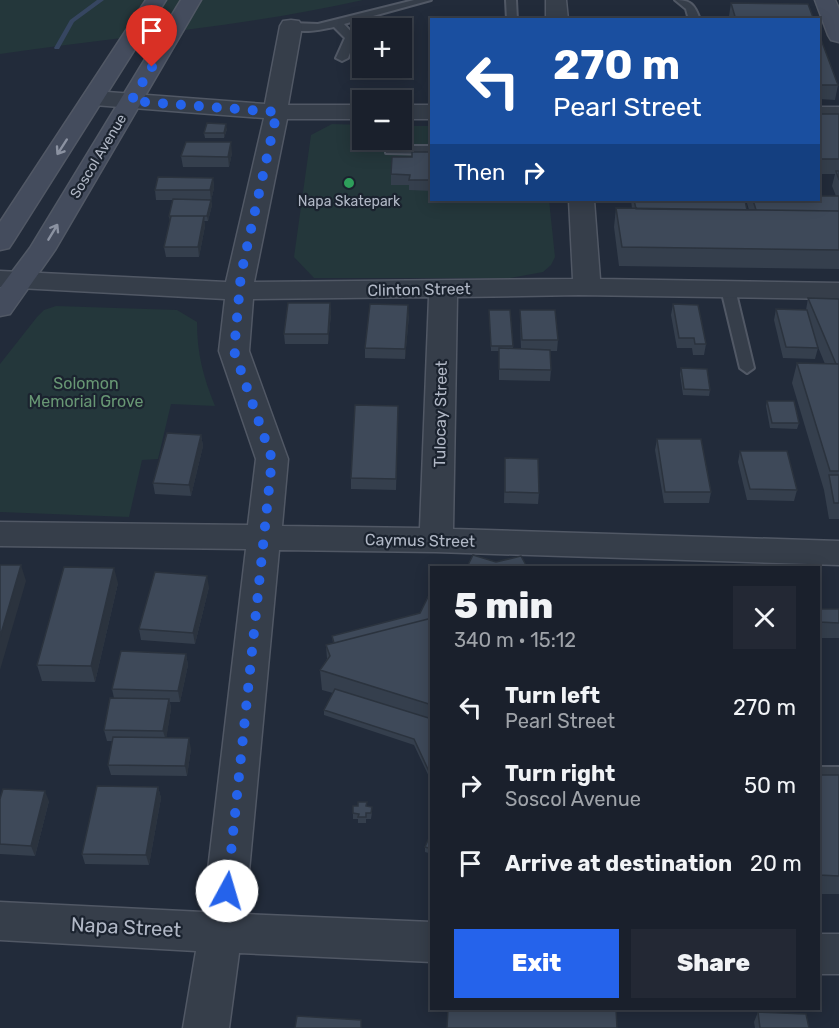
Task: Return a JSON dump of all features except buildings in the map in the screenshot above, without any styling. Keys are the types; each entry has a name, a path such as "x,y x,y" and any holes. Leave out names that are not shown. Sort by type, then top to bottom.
{"main road":[{"path":"0,242 156,0"},
{"name":"Soscol Avenue","path":"0,308 10,280 42,250 191,0"},
{"path":"825,0 839,35"}],"street":[{"path":"556,0 557,18"},
{"path":"206,1028 227,891 272,459 234,351 239,291 277,112 277,94 291,26"},
{"path":"94,98 277,112 352,112"},
{"path":"412,112 430,112"},
{"path":"820,114 839,114"},
{"path":"582,201 587,287"},
{"name":"Clinton Street","path":"10,280 239,291 587,287 839,291"},
{"name":"Tulocay Street","path":"436,540 443,289"},
{"name":"Caymus Street","path":"0,534 436,540 839,553"},
{"name":"Napa Street","path":"0,921 174,929 219,934 430,942"},
{"path":"820,954 839,954"}],"lane":[{"path":"291,26 318,27 426,0"},
{"path":"511,0 512,18"},
{"path":"680,0 691,8 694,18"},
{"path":"336,23 351,37 342,58"},
{"path":"412,150 430,150"},
{"path":"728,289 747,368"}],"green space":[{"path":"0,0 363,0 228,24 0,54"},
{"path":"332,124 352,125 352,150 412,150 412,126 430,126 430,201 549,201 555,257 551,265 543,272 510,278 314,278 294,257 311,135"},
{"name":"Solomon Memorial Grove","path":"56,306 177,310 197,322 202,365 215,406 171,404 158,459 142,460 129,517 0,512 0,364 37,317 44,310"}],"waterway":[{"path":"57,48 72,21 101,0"}],"place":[{"name":"Napa Skatepark","path":"349,183"}],"route":[{"path":"152,67 131,101 277,112 241,274 234,351 272,459 227,891"}]}
